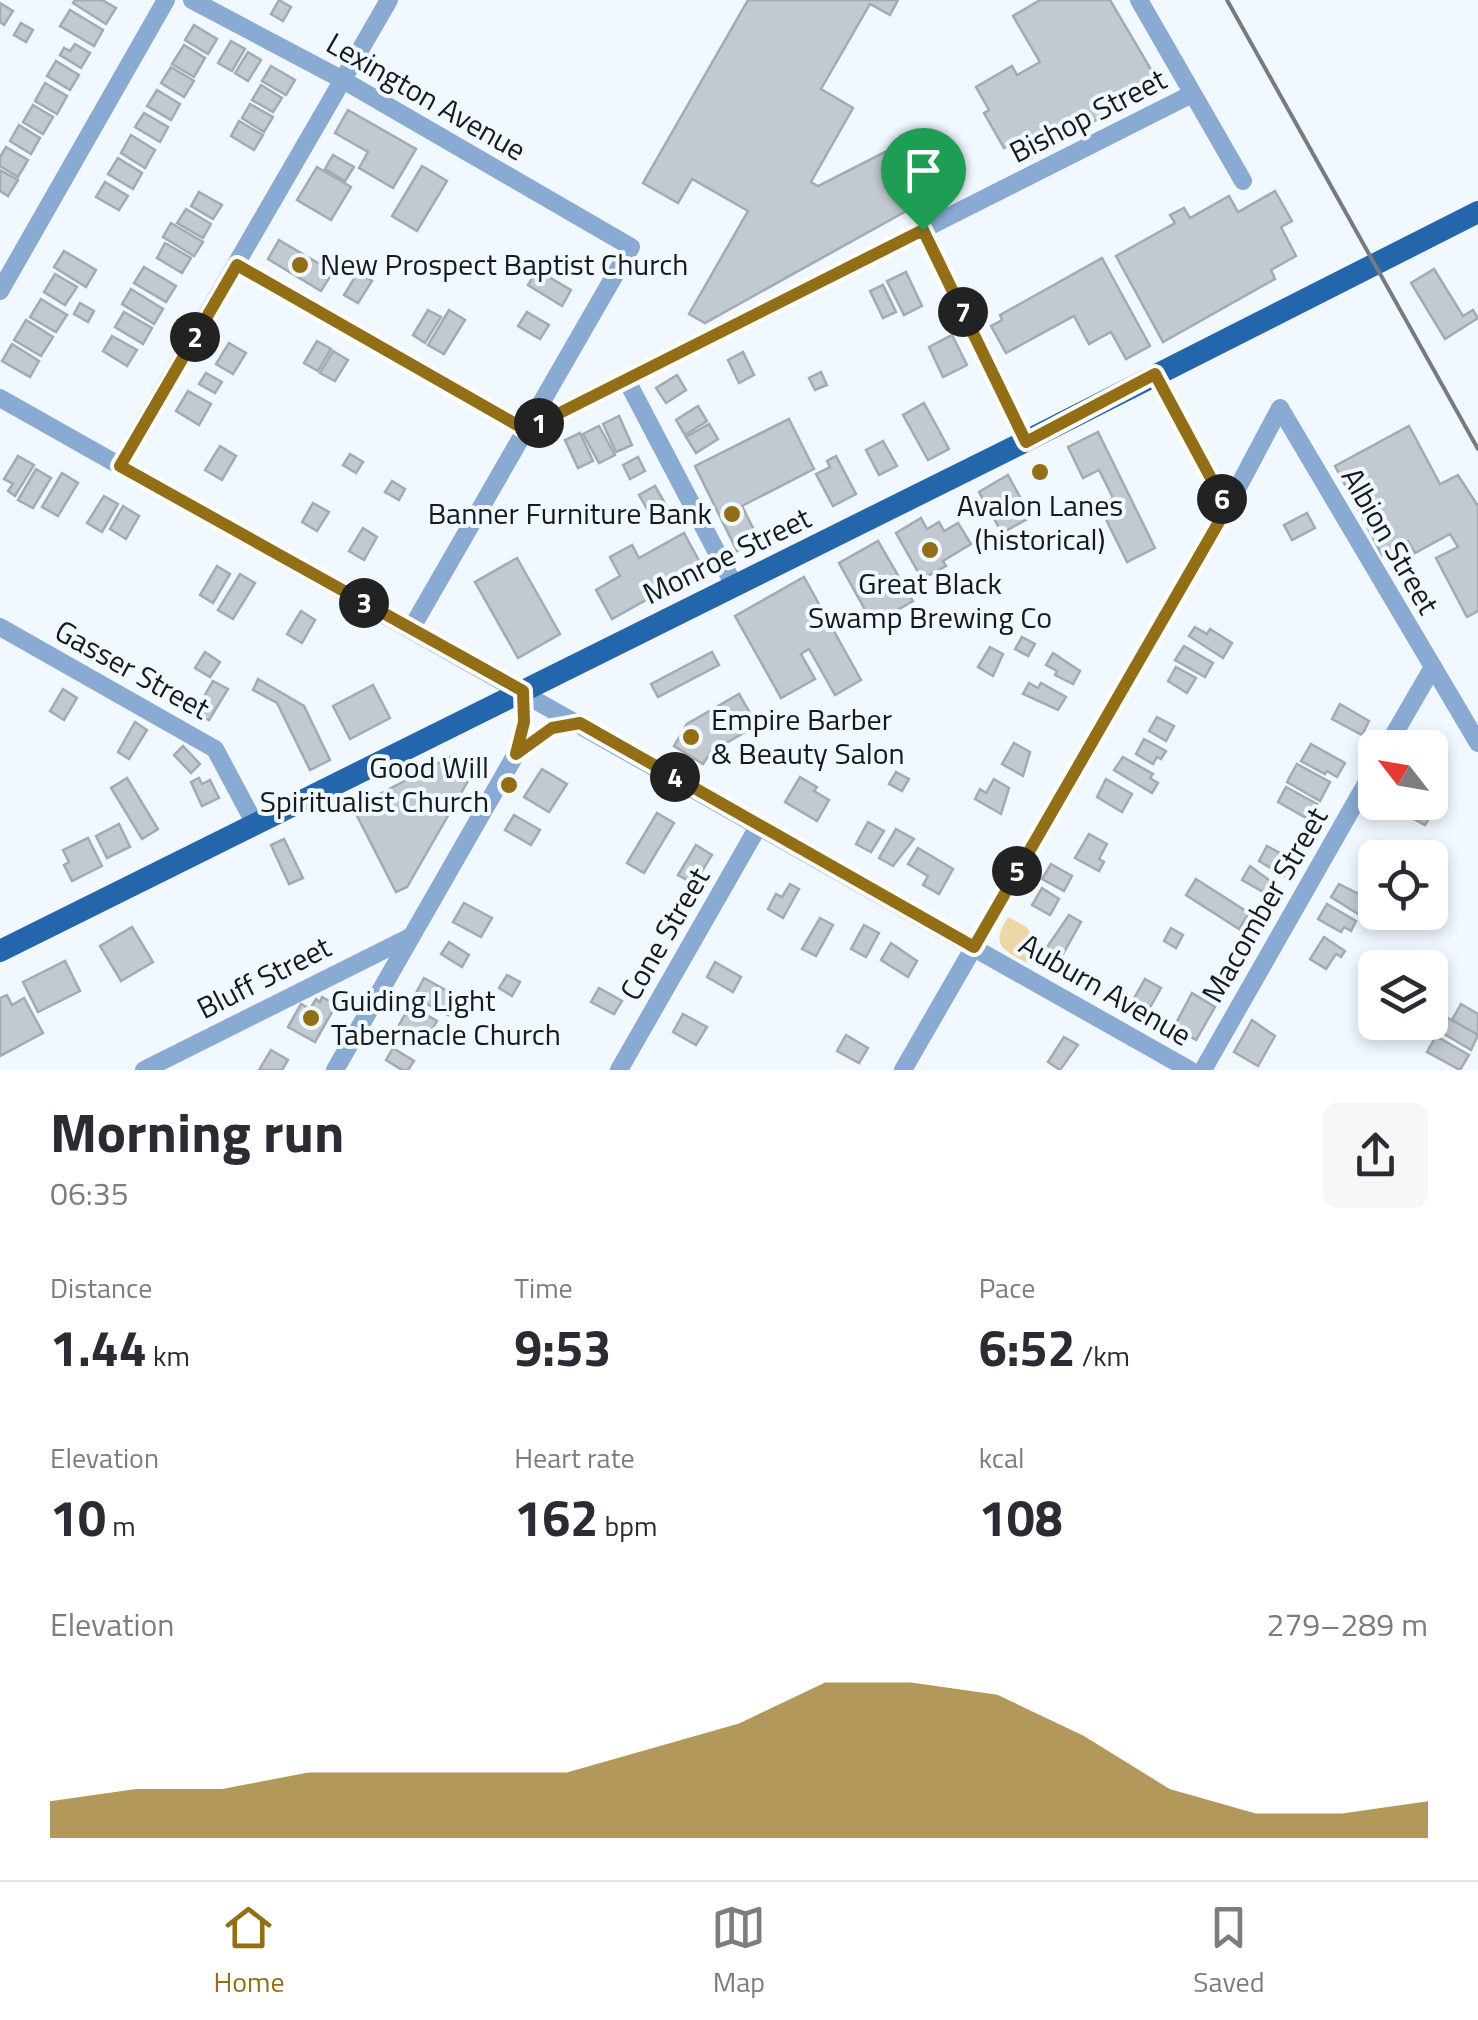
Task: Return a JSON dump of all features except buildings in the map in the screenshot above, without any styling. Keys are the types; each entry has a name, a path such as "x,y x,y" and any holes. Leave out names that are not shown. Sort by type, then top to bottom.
{"main road":[{"name":"Monroe Street","path":"0,951 1026,442 1478,212"}],"street":[{"path":"0,291 166,0"},
{"name":"Lexington Avenue","path":"192,0 343,80 630,246 526,430"},
{"path":"120,466 389,0"},
{"path":"1139,0 1243,181"},
{"name":"Bishop Street","path":"526,430 1192,94"},
{"path":"923,230 1026,442"},
{"path":"237,265 526,430 411,629"},
{"path":"903,1070 1227,508 1155,374"},
{"path":"626,379 734,586"},
{"name":"Auburn Avenue","path":"0,398 1190,1070"},
{"name":"Albion Street","path":"1227,508 1280,408 1478,743"},
{"name":"Gasser Street","path":"0,627 215,750 255,824"},
{"path":"1396,730 1432,666"},
{"path":"334,1070 516,754 524,722 523,691"},
{"path":"516,754 552,728 580,723"},
{"name":"Macomber Street","path":"1202,1070 1358,798"},
{"name":"Cone Street","path":"619,1070 758,825"},
{"name":"Bluff Street","path":"144,1070 411,937"}],"shaded area":[{"path":"1008,917 1027,927 1037,947 1027,963 1001,946 1000,934"}],"railway":[{"path":"1227,0 1478,449"}],"place":[{"name":"New Prospect Baptist Church","path":"300,265"},
{"name":"Avalon Lanes (historical)","path":"1040,472"},
{"name":"Banner Furniture Bank","path":"732,514"},
{"name":"Great Black Swamp Brewing Co","path":"930,550"},
{"name":"Empire Barber & Beauty Salon","path":"691,737"},
{"name":"Good Will Spiritualist Church","path":"509,785"},
{"name":"Guiding Light Tabernacle Church","path":"311,1018"}],"route":[{"path":"923,230 1026,442 1155,374 1227,508 974,947 580,723 565,723 539,734 516,754 524,722 523,691 120,466 237,265 526,430 923,230"}]}
